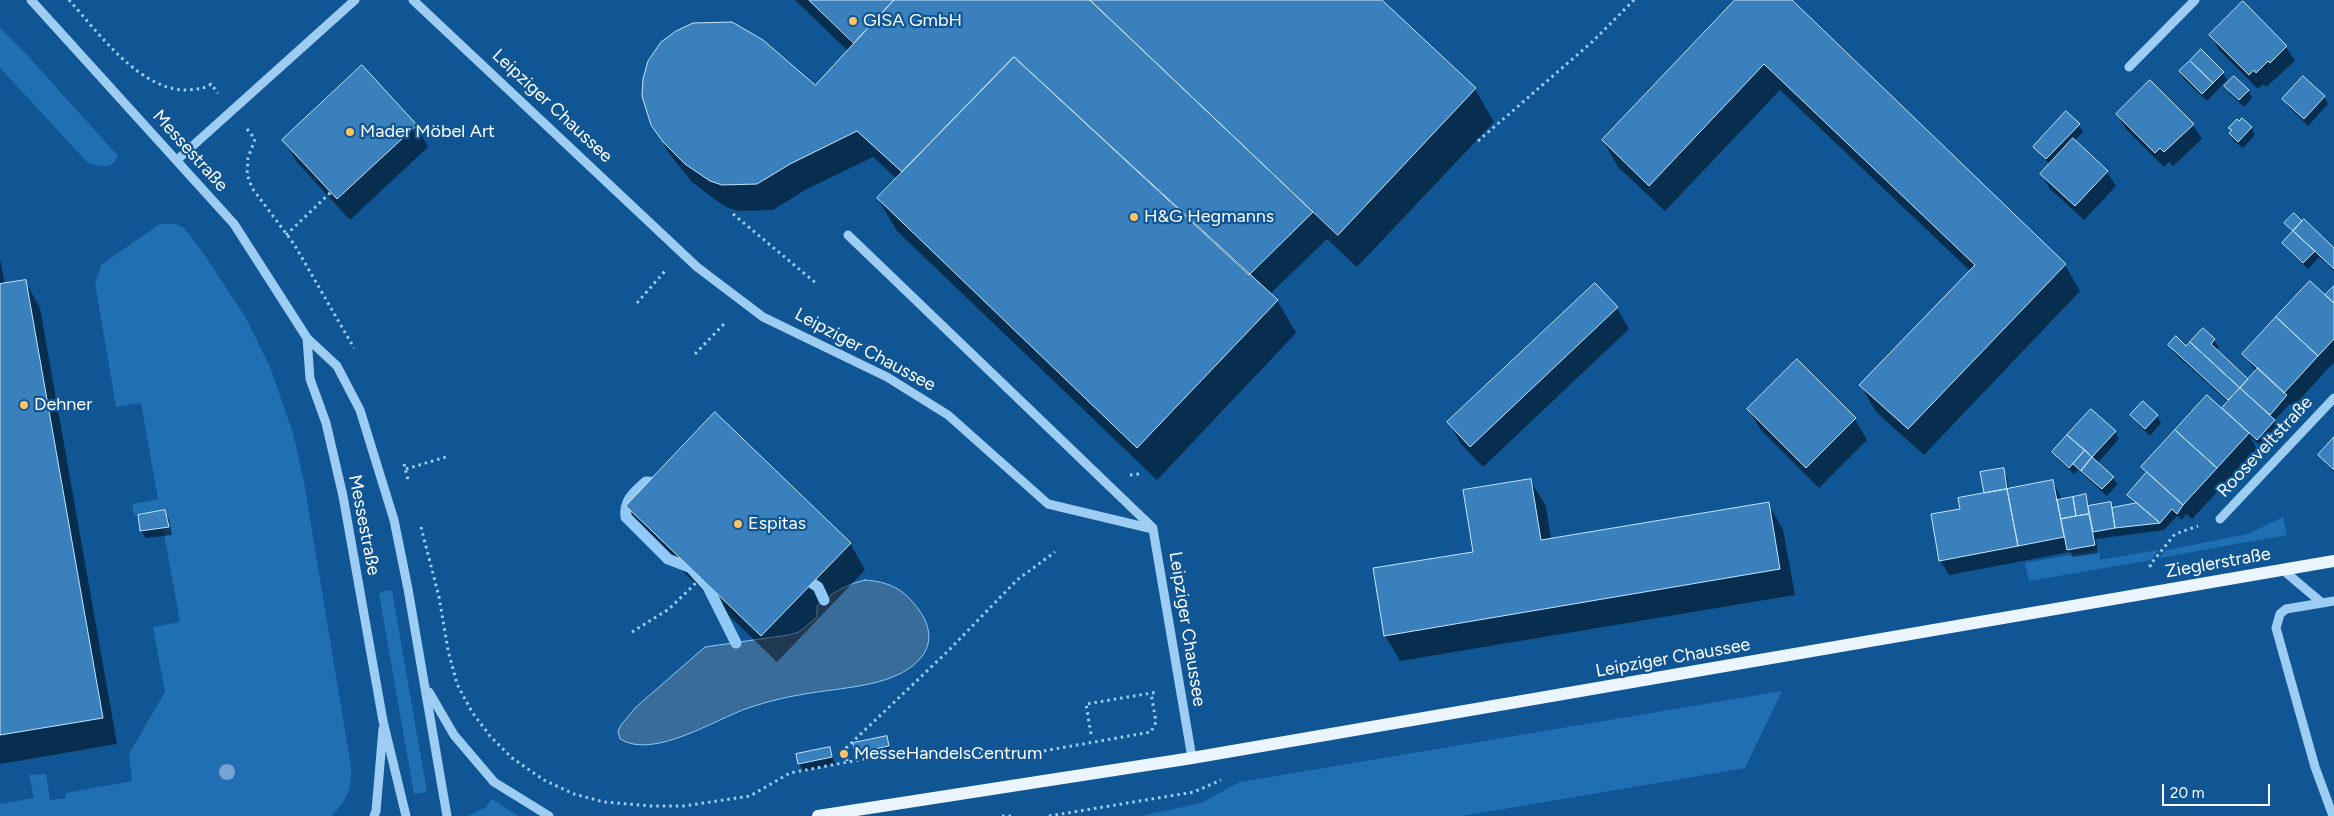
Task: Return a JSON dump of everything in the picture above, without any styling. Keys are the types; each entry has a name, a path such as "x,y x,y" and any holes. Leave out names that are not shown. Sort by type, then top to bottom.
{"main road":[{"name":"Zieglerstraße","path":"2159,591 2334,561"},
{"name":"Leipziger Chaussee","path":"818,816 1192,758 2159,591"}],"street":[{"name":"Messestraße","path":"31,0 234,224 307,338 337,366 360,410 394,520 447,816"},
{"path":"177,160 355,0"},
{"name":"Leipziger Chaussee","path":"413,0 697,267 763,317 887,377 948,415 1048,504 1153,529 1192,758"},
{"path":"2129,67 2195,0"},
{"path":"848,235 1153,529"},
{"name":"Messestraße","path":"307,338 310,379 326,423 342,496 383,721 406,816"},
{"name":"Rooseveltstraße","path":"2220,519 2334,398"},
{"name":"Zieglerstraße","path":"2283,570 2322,603"},
{"path":"2333,816 2314,767 2276,628 2280,614 2286,609 2334,601"},
{"name":"Messestraße","path":"425,686 454,735 494,782 549,816"},
{"name":"Messestraße","path":"374,816 376,811 383,721"}],"path":[{"path":"69,0 129,65 146,78 167,88 182,90 198,89 211,84"},
{"path":"1478,141 1592,42 1634,0"},
{"path":"255,139 248,158 247,174 258,198 286,235 358,354"},
{"path":"286,235 331,192"},
{"path":"733,214 817,284"},
{"path":"637,303 665,271"},
{"path":"695,354 724,324"},
{"path":"406,470 446,457"},
{"path":"402,461 411,488"},
{"path":"2159,591 2150,565 2175,534 2220,519"},
{"path":"421,525 457,684 472,712 490,736 512,758 544,780 574,794 604,802 651,806 684,806 750,796 790,772 890,754 1032,753 1151,732 1156,722 1151,693"},
{"path":"846,761 846,748 864,729 948,651 1017,580 1055,552"},
{"path":"632,632 669,609 701,578"},
{"path":"1091,734 1086,704 1135,696"},
{"path":"1002,816 1015,816"}],"shaded area":[{"path":"0,28 28,56 118,156 112,164 100,166 87,162 0,68"},
{"path":"160,224 176,224 184,228 202,251 246,318 270,367 293,433 304,482 351,767 351,782 345,800 331,816 0,816 0,804 34,798 29,775 46,774 50,800 66,798 66,793 132,781 129,754 165,692 153,627 180,622 163,528 169,527 165,511 134,515 132,504 158,499 141,403 116,407 95,283 102,264"},
{"path":"2283,517 2287,535 2159,558 2166,550 2248,534"},
{"path":"2099,550 2100,560 2158,550 2151,560 2029,581 2025,563"},
{"path":"865,580 889,585 902,592 922,615 927,626 929,638 923,655 901,673 887,679 856,687 795,696 756,705 684,736 667,741 649,745 634,744 620,739 618,731 621,725 636,707 705,647 799,632 817,617 817,606 822,601 846,587"},
{"path":"385,590 392,591 427,792 414,794 379,594"},
{"path":"1782,691 1745,768 1463,816 1141,816 1201,803 1240,782"},
{"path":"492,799 518,816 467,816 485,808"}],"building":[{"name":"GISA GmbH","path":"809,0 894,0 854,43"},
{"path":"894,0 1090,0 1313,212 1249,275 1014,57 902,172 857,131 790,164 757,184 722,185 710,181 685,164 663,142 651,125 642,96 643,79 648,61 661,42 676,31 693,23 732,22 763,40 815,85"},
{"path":"1090,0 1382,0 1476,88 1338,235"},
{"path":"1735,0 1792,0 2066,264 1908,429 1859,385 1975,265 1764,64 1649,186 1602,140"},
{"path":"2243,1 2287,46 2270,63 2268,61 2256,73 2254,70 2249,75 2209,35"},
{"path":"2201,49 2224,72 2213,83 2190,61"},
{"path":"1014,57 1278,300 1137,448 877,198"},
{"path":"2190,61 2213,83 2202,94 2179,71"},
{"name":"Mader Möbel Art","path":"362,65 417,125 337,199 282,140"},
{"path":"2234,76 2249,90 2239,100 2224,86"},
{"path":"2303,76 2325,96 2304,119 2282,99"},
{"path":"2150,80 2194,124 2164,152 2160,148 2155,153 2116,114"},
{"path":"2066,111 2080,124 2046,159 2033,147"},
{"path":"2242,118 2252,127 2238,142 2229,133 2232,130 2228,128 2237,119 2239,121"},
{"path":"2073,138 2108,171 2075,206 2040,174"},
{"path":"2294,213 2302,221 2293,231 2284,223"},
{"path":"2304,219 2334,248 2334,269 2293,231"},
{"path":"2293,231 2315,251 2303,263 2282,243"},
{"name":"Dehner","path":"26,280 103,718 0,735 0,284"},
{"path":"2310,281 2334,303 2334,339 2318,356 2276,317"},
{"path":"1595,283 1618,307 1470,447 1447,422"},
{"path":"2334,286 2334,303 2325,295"},
{"path":"2276,317 2318,356 2284,393 2242,354"},
{"path":"2203,328 2215,339 2211,344 2248,379 2240,388 2190,342"},
{"path":"2176,336 2186,346 2190,342 2240,388 2228,400 2168,345"},
{"path":"1797,359 1856,418 1806,468 1747,409"},
{"path":"2258,368 2287,395 2270,415 2240,388"},
{"path":"2240,388 2275,420 2257,440 2222,408"},
{"path":"2207,395 2249,433 2217,468 2175,430"},
{"path":"2143,401 2158,415 2145,429 2130,415"},
{"path":"2091,409 2116,431 2092,457 2067,435"},
{"name":"Espitas","path":"715,412 851,543 761,636 626,506"},
{"path":"2175,430 2217,468 2183,505 2141,467"},
{"path":"2067,435 2085,450 2069,468 2052,452"},
{"path":"2334,437 2334,470 2318,455"},
{"path":"2085,450 2092,457 2081,471 2073,464"},
{"path":"2092,457 2114,477 2102,489 2081,471"},
{"path":"2004,468 2007,489 1984,493 1980,472"},
{"path":"2147,472 2183,505 2177,514 2172,509 2160,523 2127,495"},
{"path":"1531,479 1541,540 1769,502 1780,569 1384,636 1373,568 1473,552 1463,490"},
{"path":"2053,480 2064,537 2018,546 2007,489"},
{"path":"2007,489 2018,546 1939,561 1931,514 1960,509 1958,498"},
{"path":"2086,494 2089,514 2076,516 2073,497"},
{"path":"2073,497 2076,516 2061,519 2057,500"},
{"path":"2111,502 2115,528 2093,532 2088,506"},
{"path":"2137,503 2160,523 2115,528 2112,508"},
{"path":"165,510 169,527 140,531 138,515"},
{"path":"2089,514 2095,545 2067,550 2061,519"},
{"path":"887,736 889,746 855,753 853,743"},
{"path":"830,747 832,757 798,764 796,754"}],"waterway":[{"path":"664,483 646,482 634,493 629,501 626,517 668,559 691,568 708,587 736,643"},
{"path":"800,575 818,587 824,600"}],"place":[{"name":"GISA GmbH","path":"853,21"},
{"name":"Mader Möbel Art","path":"350,132"},
{"name":"H&G Hegmanns","path":"1134,217"},
{"name":"Dehner","path":"24,405"},
{"name":"Espitas","path":"738,524"},
{"name":"MesseHandelsCentrum","path":"844,754"}]}
